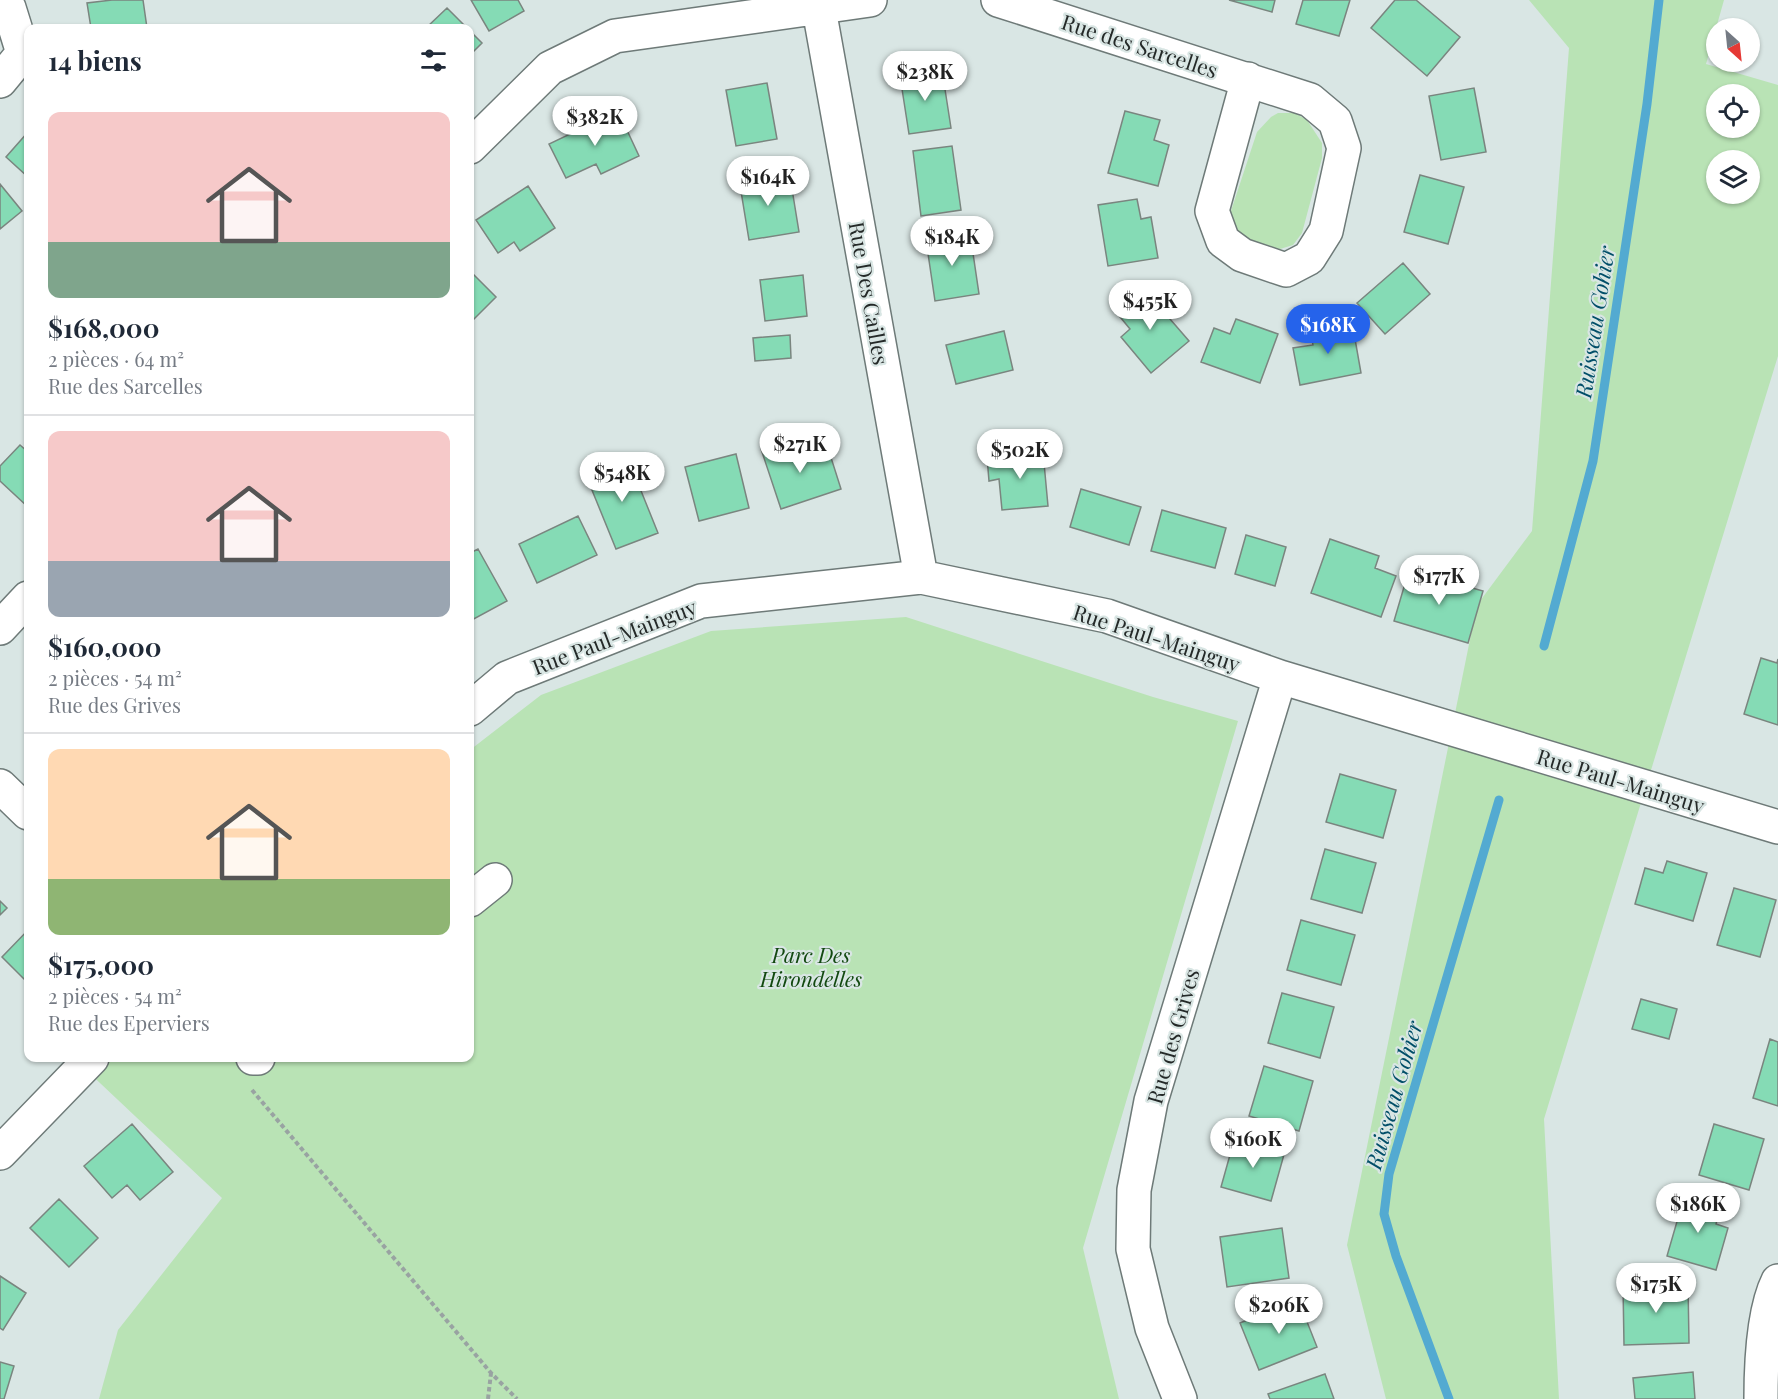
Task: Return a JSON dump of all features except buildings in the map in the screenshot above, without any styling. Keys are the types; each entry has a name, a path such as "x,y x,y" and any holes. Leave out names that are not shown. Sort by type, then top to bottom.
{"street":[{"path":"0,0 9,8 23,53 0,81"},
{"path":"474,143 550,68 615,36 870,0"},
{"name":"Rue des Sarcelles","path":"998,0 1248,80 1310,100 1335,121 1344,148 1326,231 1309,258 1286,270 1242,255 1223,242 1212,211 1248,80"},
{"name":"Rue Des Cailles","path":"819,9 921,577"},
{"name":"Rue Paul-Mainguy","path":"474,706 507,678 701,601 921,577 1107,616 1280,677 1778,827"},
{"path":"0,628 24,602"},
{"name":"Rue des Grives","path":"1180,1399 1152,1328 1132,1249 1134,1190 1151,1101 1280,677"},
{"path":"0,786 24,809"},
{"path":"474,897 495,880"},
{"path":"0,1153 88,1062"},
{"path":"1761,1399 1761,1360 1773,1292 1778,1281"}],"path":[{"path":"252,1066 491,1373 517,1399"},
{"path":"488,1399 491,1373"}],"green space":[{"path":"1529,0 1724,0 1719,18 1706,18 1706,72 1733,72 1778,85 1778,356 1544,1119 1559,1399 1386,1399 1347,1245 1477,605 1532,531 1569,48"},
{"path":"1278,113 1295,113 1307,120 1322,143 1322,158 1302,233 1293,245 1280,249 1255,245 1234,232 1229,217 1257,132"},
{"name":"Parc Des Hirondelles","path":"906,617 1153,697 1238,721 1083,1248 1119,1399 99,1399 118,1330 222,1198 83,1067 88,1062 474,1062 474,747 541,695 711,631"}],"waterway":[{"name":"Ruisseau Gohier","path":"1544,646 1593,461 1647,104 1659,0"},
{"name":"Ruisseau Gohier","path":"1449,1399 1396,1256 1384,1214 1389,1174 1499,800"}]}
